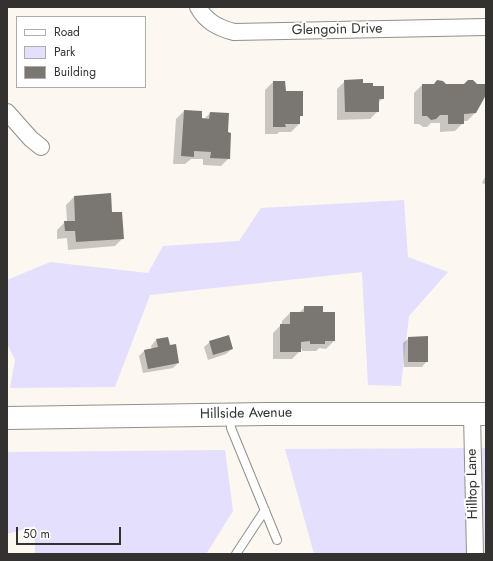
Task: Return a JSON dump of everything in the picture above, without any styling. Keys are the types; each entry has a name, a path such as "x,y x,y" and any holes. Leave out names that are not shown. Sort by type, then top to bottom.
{"main road":[{"name":"Hillside Avenue","path":"7,418 230,414 479,414"}],"street":[{"name":"Glengoin Drive","path":"198,7 210,22 222,29 234,32 486,27"},
{"path":"7,112 31,140 41,147"},
{"name":"Hilltop Lane","path":"475,554 479,414"}],"lane":[{"path":"230,414 231,428 277,540"},
{"path":"236,554 265,510"}],"green space":[{"path":"404,200 408,257 448,272 409,316 401,386 368,385 362,272 150,295 115,387 10,388 15,360 7,344 7,280 50,262 148,273 163,246 239,241 261,208"},
{"path":"486,448 486,554 314,554 285,449"},
{"path":"225,450 233,511 206,554 35,554 35,526 7,534 7,452"}],"building":[{"path":"363,79 363,83 373,83 373,86 384,86 384,99 379,99 379,112 345,112 344,80"},
{"path":"437,80 443,81 446,84 464,84 468,80 473,80 477,84 486,84 486,95 476,113 464,114 464,124 448,124 448,115 440,115 436,119 431,120 427,116 422,116 422,84 434,84"},
{"path":"273,81 285,81 286,91 303,91 303,116 300,116 300,124 285,124 286,127 273,127"},
{"path":"184,110 202,111 202,118 209,119 210,112 229,113 228,132 231,133 230,159 210,158 211,152 194,151 194,157 181,156"},
{"path":"111,193 112,212 122,212 124,239 76,242 75,231 65,231 64,221 75,221 74,196"},
{"path":"304,306 323,306 323,312 335,312 335,341 325,341 325,344 310,344 310,341 301,342 301,352 280,352 280,324 290,324 290,312 304,312"},
{"path":"229,335 233,349 213,355 209,341"},
{"path":"428,336 428,362 408,362 408,337"},
{"path":"168,337 170,345 176,344 179,363 148,369 144,350 158,347 156,339"}]}
